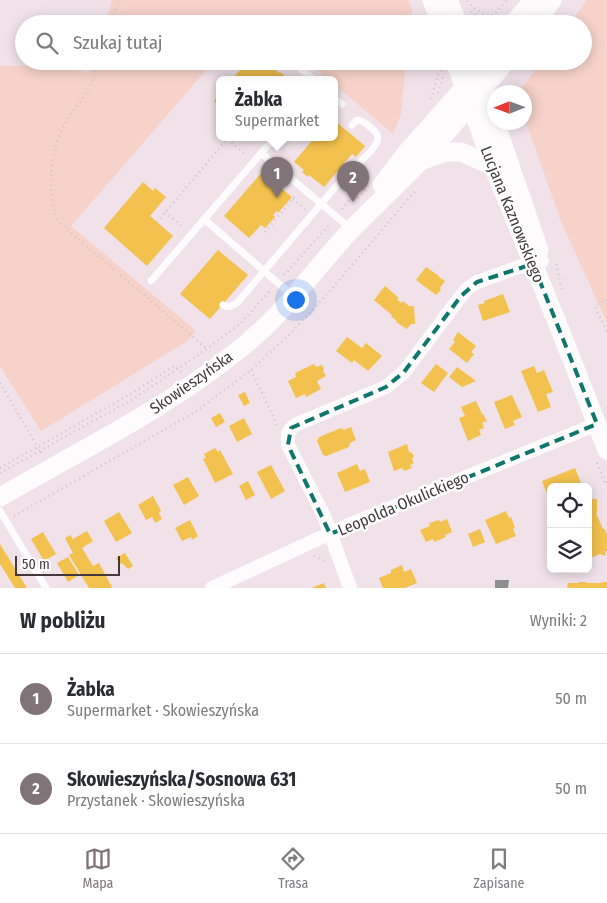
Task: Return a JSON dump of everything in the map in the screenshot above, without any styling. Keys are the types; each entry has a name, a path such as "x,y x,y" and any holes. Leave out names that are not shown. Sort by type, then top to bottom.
{"street":[{"path":"432,0 438,15"},
{"path":"458,15 459,0"},
{"path":"521,15 533,0"},
{"path":"542,15 552,0"},
{"name":"Lucjana Kaznowskiego","path":"452,70 467,96 493,166 543,261"},
{"path":"467,96 480,70"},
{"name":"Lucjana Kaznowskiego","path":"480,70 487,94"},
{"name":"Skowieszyńska","path":"0,497 183,391 248,342 293,296 351,229 419,162 467,96"},
{"name":"Skowieszyńska","path":"351,229 407,152 467,96"},
{"name":"Lucjana Kaznowskiego","path":"498,130 543,261 557,322 597,424 601,455"},
{"path":"419,162 446,152 461,152 493,166"},
{"path":"350,588 324,516 288,445 287,434 297,424 386,387 404,372 468,288 477,282 543,261"},
{"name":"Leopolda Okulickiego","path":"212,588 346,526 597,424"}],"lane":[{"path":"338,101 342,104"},
{"path":"223,305 231,307 237,303 321,204 376,144 378,140 376,132 364,121 358,120 352,125"},
{"path":"151,281 272,141"},
{"path":"261,154 351,229"},
{"path":"204,219 293,296"},
{"path":"0,511 46,588"}],"path":[{"path":"114,15 119,0"},
{"path":"459,0 467,2 476,10 488,15"},
{"path":"459,0 477,15"},
{"path":"493,15 507,0"},
{"path":"96,70 88,89 66,122 53,157 51,172 52,192 55,211 59,221 222,362"},
{"path":"430,103 442,70"},
{"path":"436,97 446,70"},
{"path":"157,222 226,141"},
{"path":"232,141 254,161"},
{"path":"5,520 195,412 251,370 290,334 328,293 419,187"},
{"path":"265,232 298,193"},
{"path":"165,212 186,230"},
{"path":"543,261 564,297"},
{"path":"607,300 595,306 607,332"},
{"path":"0,383 50,468"},
{"path":"601,455 607,486"},
{"path":"315,556 324,561 337,555"}],"highlighted area":[{"path":"533,264 597,424 330,534 288,445 291,428 386,387 404,372 461,296 477,282"}],"shaded area":[{"path":"112,0 408,0 412,9 411,15 108,15"},
{"path":"587,0 607,0 607,322 562,224 529,130 532,130 532,85 524,85 535,70 592,70 592,15 576,15"},
{"path":"0,66 15,66 15,70 76,70 89,73 90,70 206,70 71,226 196,331 187,341 41,431 0,366"},
{"path":"317,70 405,70 401,114 393,134 338,88 338,76 324,76"}],"building: Mieszkania":[{"path":"240,70 276,70 285,76 235,76"},
{"path":"338,123 365,146 356,157 352,154 324,187 302,172 304,170 294,162 312,141 338,141"},
{"path":"262,172 292,197 278,213 277,211 273,215 275,217 265,228 261,225 249,238 224,216"},
{"path":"143,182 153,191 155,188 166,197 150,216 173,236 147,266 104,228"},
{"path":"218,250 248,275 210,319 180,294"},
{"path":"426,267 445,281 440,288 441,290 436,295 416,280"},
{"path":"385,286 399,298 397,299 401,303 403,301 409,306 414,306 415,324 411,324 407,329 396,322 392,315 374,300"},
{"path":"503,294 510,312 483,321 478,305"},
{"path":"458,332 476,346 471,352 474,354 467,363 449,349 455,342 453,340"},
{"path":"347,337 362,348 366,343 382,356 368,371 354,360 352,363 336,351"},
{"path":"314,364 316,367 322,365 326,376 317,381 321,389 306,397 305,394 296,398 288,381 296,377 295,373"},
{"path":"436,364 448,373 434,392 421,383"},
{"path":"534,366 537,373 544,370 553,392 546,394 551,407 538,412 521,371"},
{"path":"457,367 476,381 462,387 449,377"},
{"path":"245,392 250,403 244,406 238,395"},
{"path":"512,395 522,417 513,421 515,425 505,429 494,402"},
{"path":"476,401 487,421 482,423 484,428 479,430 481,435 468,441 459,418 465,416 461,407"},
{"path":"220,413 225,422 216,427 211,418"},
{"path":"244,418 252,434 237,442 229,426"},
{"path":"351,427 356,440 350,443 349,447 326,456 323,455 317,441 319,437 341,428 344,430"},
{"path":"407,444 409,452 414,456 412,459 414,463 410,465 412,468 404,471 402,468 394,471 388,452"},
{"path":"215,448 218,452 220,450 233,474 215,483 203,459 206,458 204,454"},
{"path":"357,464 360,471 365,469 370,482 345,492 337,473"},
{"path":"271,465 285,491 271,499 257,472"},
{"path":"575,468 581,483 547,483 547,494 542,481"},
{"path":"188,477 199,496 184,505 173,485"},
{"path":"248,481 255,495 246,500 239,486"},
{"path":"153,496 161,511 159,513 162,519 155,523 152,517 146,520 138,505"},
{"path":"592,499 597,499 596,513 607,534 607,551 605,556 600,554 592,557"},
{"path":"506,511 509,518 511,517 516,536 496,544 485,520"},
{"path":"119,512 132,533 116,542 104,521"},
{"path":"447,519 452,532 434,542 433,539 426,542 420,530 430,526 429,523"},
{"path":"190,520 198,536 192,540 191,537 182,541 175,528"},
{"path":"480,529 485,542 473,547 468,534"},
{"path":"87,531 93,541 82,548 93,566 99,563 112,587 110,588 89,588 69,555 73,553 65,538 70,535 73,539"},
{"path":"43,532 56,554 44,561 31,539"},
{"path":"0,544 27,588 15,588 0,564"},
{"path":"125,553 133,566 128,569 122,563 120,564 116,558"},
{"path":"68,557 79,575 68,582 57,563"},
{"path":"402,565 404,572 411,569 417,583 405,588 383,588 379,578 391,573 391,570"},
{"path":"607,582 607,588 567,588 568,583"},
{"path":"324,583 326,588 311,588"}],"building: Przemysł":[{"path":"495,580 509,580 508,588 495,588"}],"place":[{"name":"Żabka","path":"277,198"},
{"name":"Skowieszyńska/Sosnowa 631","path":"353,202"}]}
